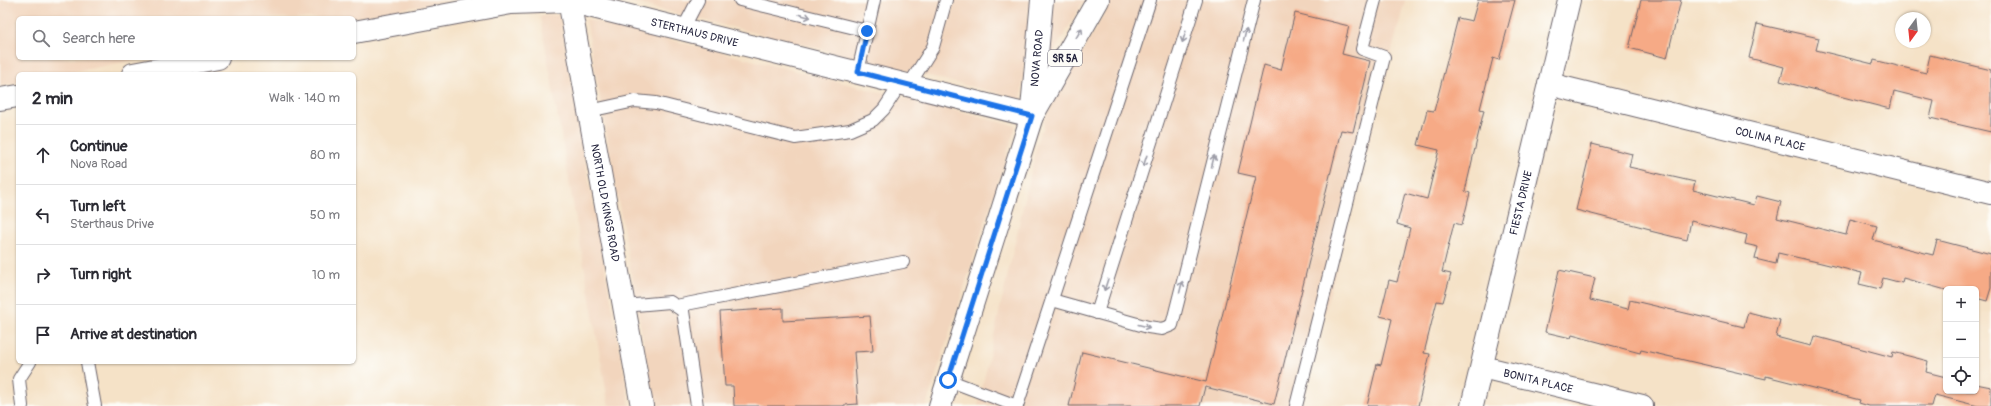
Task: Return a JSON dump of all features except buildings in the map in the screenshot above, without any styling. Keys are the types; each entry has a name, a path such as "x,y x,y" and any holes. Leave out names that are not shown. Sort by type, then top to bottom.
{"street":[{"name":"STERTHAUS DRIVE","path":"356,32 511,3 569,0 1032,116"},
{"name":"NORTH OLD KINGS ROAD","path":"569,0 642,406"},
{"name":"NOVA ROAD","path":"1032,116 1042,0"},
{"name":"NOVA ROAD","path":"940,406 1032,116 1098,0"},
{"name":"FIESTA DRIVE","path":"1472,406 1570,0"},
{"path":"144,72 207,60"},
{"name":"COLINA PLACE","path":"1549,84 1991,193"},
{"path":"0,99 16,96"},
{"name":"BONITA PLACE","path":"1482,367 1642,406"}],"lane":[{"path":"683,29 698,0"},
{"path":"740,0 867,31"},
{"path":"858,72 874,0"},
{"path":"589,111 635,101 656,103 795,138 850,130 873,120 884,109 933,47 946,0"},
{"path":"948,380 1017,406 1150,0"},
{"path":"1097,313 1196,0"},
{"path":"1052,300 1162,329 1172,325 1254,0"},
{"path":"1296,406 1384,57 1362,49 1375,0"},
{"path":"676,306 903,262"},
{"path":"624,306 670,302 683,311 697,406"},
{"path":"22,406 20,379 29,364"},
{"path":"87,364 95,406"}],"shaded area":[{"path":"0,0 451,0 356,18 356,16 16,16 16,60 135,60 72,72 16,72 16,82 0,86"},
{"path":"623,0 1030,0 1021,99"},
{"path":"1054,0 1084,0 1049,61"},
{"path":"1112,0 1405,0 1301,406 978,406 1040,132 1043,130 1044,120"},
{"path":"559,15 630,406 609,406 540,16"},
{"path":"586,19 1016,126 926,406 655,406"}],"route":[{"path":"867,31 858,72 1032,116 948,380"}]}
